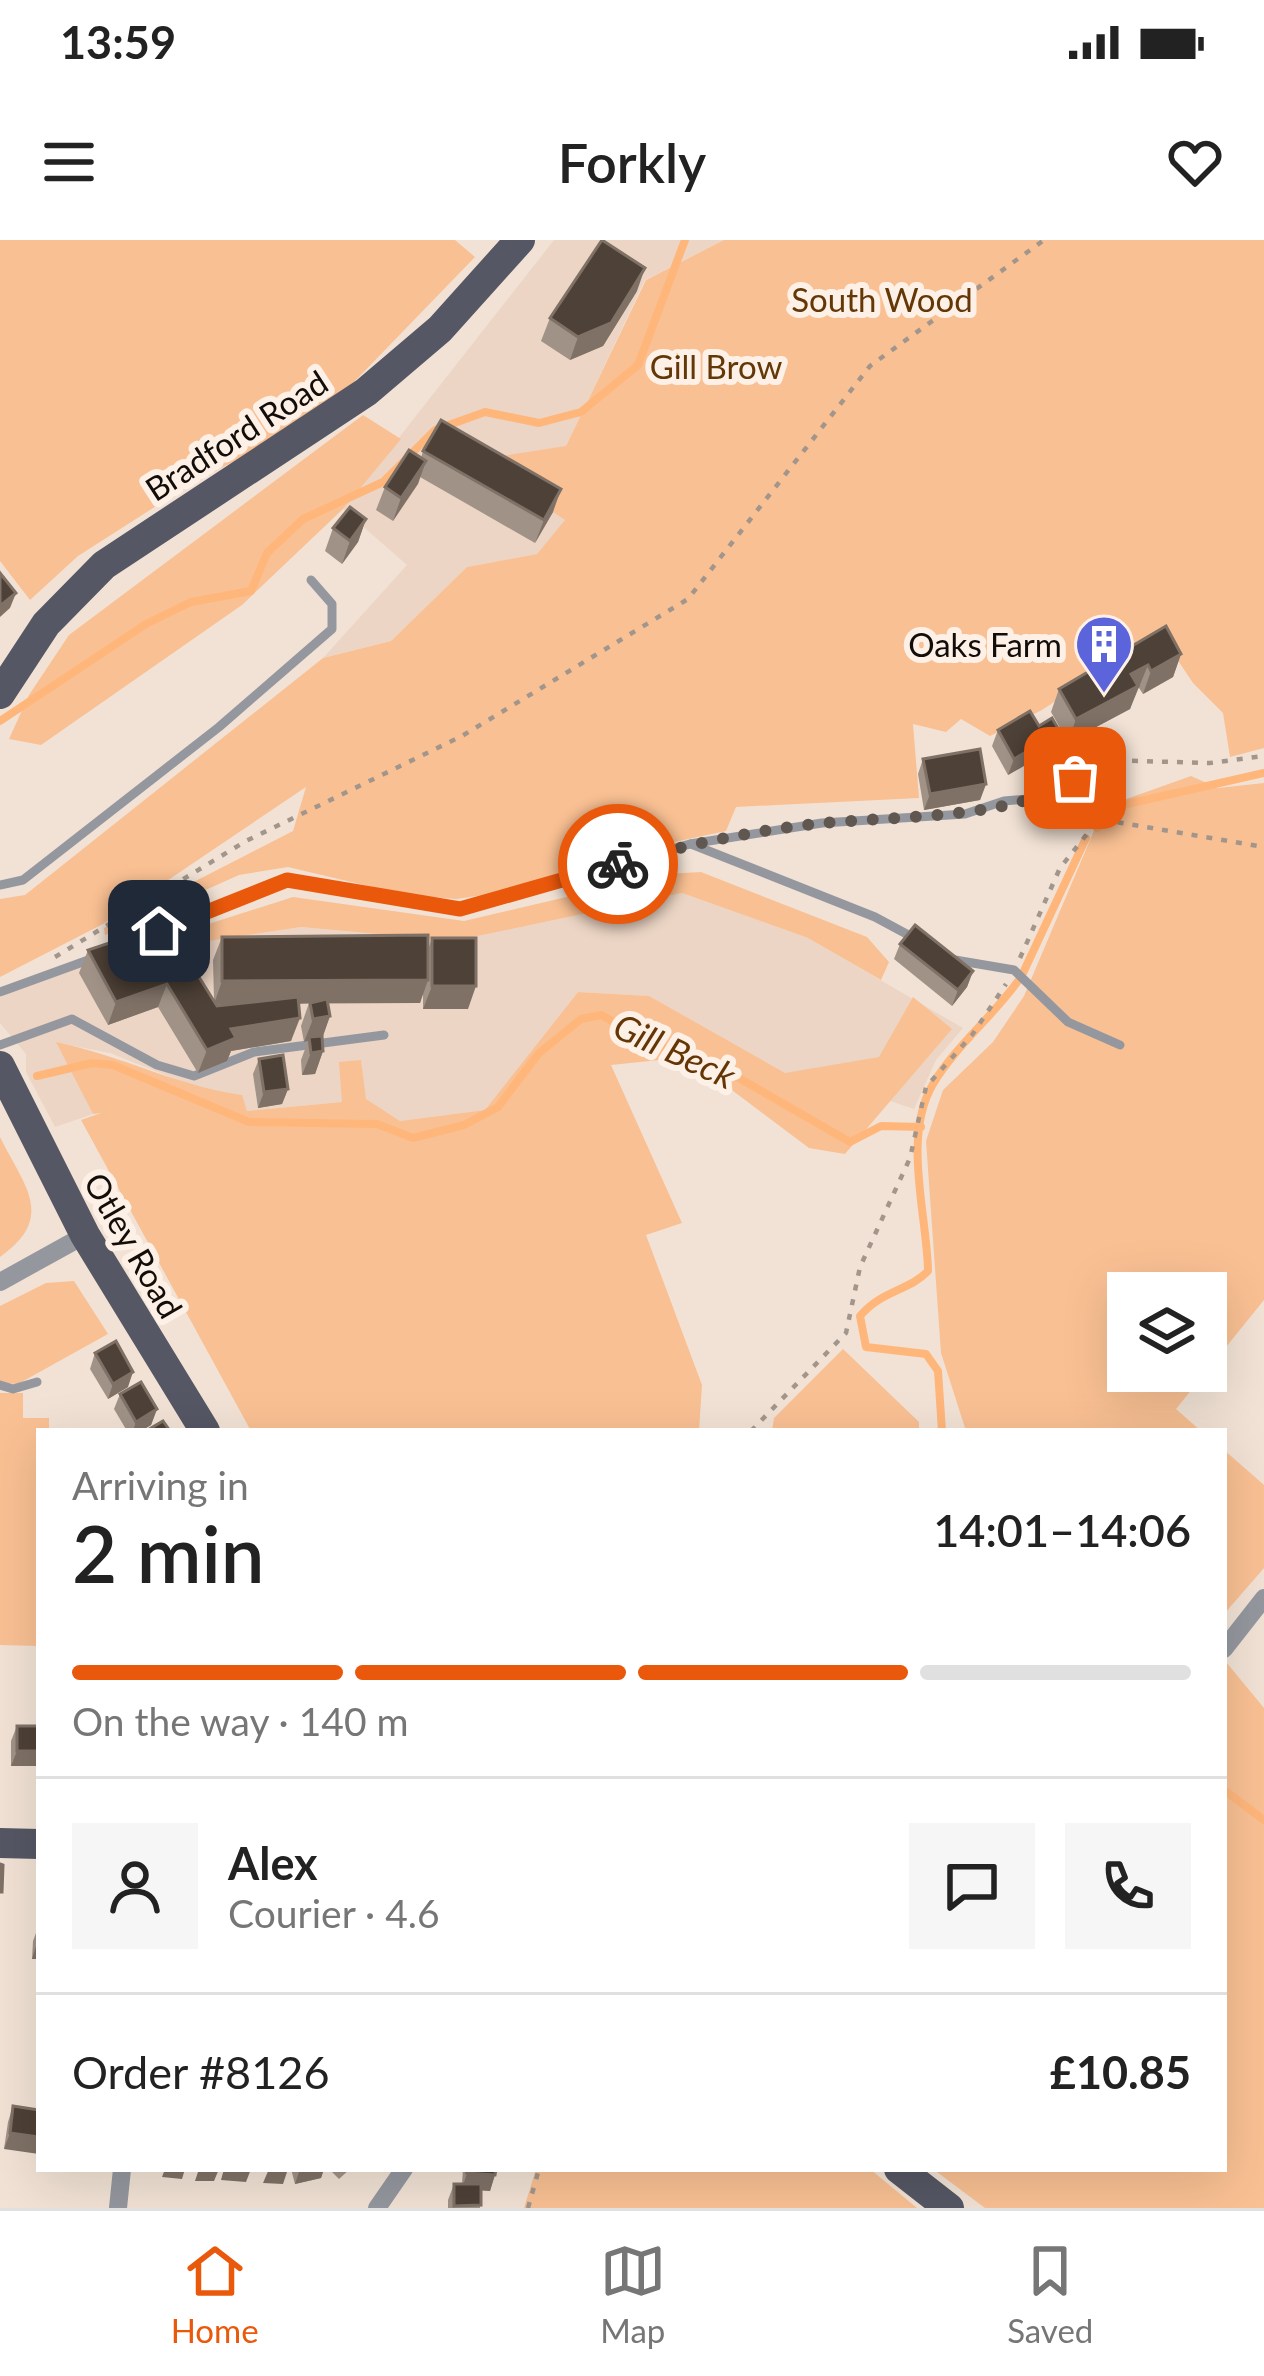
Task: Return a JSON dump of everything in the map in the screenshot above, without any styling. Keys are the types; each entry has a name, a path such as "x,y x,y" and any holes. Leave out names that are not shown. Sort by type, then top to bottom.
{"main road":[{"name":"Bradford Road","path":"0,694 46,624 104,565 366,392 440,329 520,240"},
{"name":"Otley Road","path":"5,1078 85,1235 203,1428"},
{"path":"0,1843 36,1844"},
{"path":"903,2172 949,2208"}],"street":[{"path":"0,1282 85,1235"},
{"path":"1227,1645 1264,1598"},
{"path":"118,2208 122,2172"},
{"path":"376,2208 402,2172"}],"lane":[{"path":"0,885 23,880 219,727 332,629 332,604 311,580"},
{"path":"152,933 287,880 460,909 690,844 822,823 964,814 1004,801 1050,797 1075,778 1100,738"},
{"path":"690,844 874,916 916,939"},
{"path":"0,992 112,950"},
{"path":"937,951 958,962 1015,970 1068,1022 1120,1045"},
{"path":"0,1045 72,1018 157,1065 194,1076 254,1052 384,1035"},
{"path":"0,1385 14,1389 37,1382"}],"path":[{"path":"42,976 59,951 246,841 462,736 688,598 870,366 1044,240"},
{"path":"1089,755 1210,763 1264,756"},
{"path":"754,1428 846,1333 866,1248 910,1158 915,1119 926,1087 972,1034 1015,970 1060,868 1078,841 1107,819 1264,848"},
{"path":"528,2208 538,2172"}],"shaded area":[{"path":"554,240 724,240 645,280 566,446 566,520 537,554 467,567 391,641 323,658 407,565 343,509"},
{"path":"682,893 808,938 963,1028 936,1060 914,1109 869,1094 814,1099 649,996 578,992 485,1110 400,1121 365,1099 361,1060 342,1102 247,1111 241,1095 203,1090 110,1053 58,1043 93,1114 55,1127 26,1072 26,1054 0,1023 0,998 42,976 162,947 301,927 454,941"}],"green space":[{"path":"0,240 455,240 475,257 324,413 186,487 78,556 30,600 0,561"},
{"path":"724,240 1264,240 1264,748 1230,757 1223,713 1193,683 1159,632 1042,710 990,736 961,719 946,732 913,724 919,798 736,807 726,831 632,851 499,893 456,899 406,895 288,867 239,875 105,935 104,928 293,831 306,787 103,924 0,977 0,899 25,895 323,658 391,641 467,567 537,554 565,520 476,460 566,446 646,280"},
{"path":"363,415 401,439 343,509 242,605 41,745 9,739 29,695 69,635"},
{"path":"1191,776 1218,788 1264,783 1264,1300 1227,1346 1227,1272 1107,1272 1107,1392 1190,1392 1176,1409 1198,1428 965,1428 941,1353 926,1141 943,1090 993,1042 1024,996 1104,807"},
{"path":"701,872 867,937 889,962 881,980 808,938 682,893 454,941 301,927 162,948 155,941 293,897 464,921 664,874"},
{"path":"578,992 649,996 785,1073 879,1057 913,997 952,1029 845,1154 809,1148 688,1057 611,1065 682,1223 646,1235 702,1385 699,1428 249,1428 81,1120 101,1113 93,1114 56,1042 242,1095 247,1111 342,1102 339,1062 361,1060 366,1099 400,1121 485,1110"},
{"path":"0,1137 26,1186 31,1214 17,1242 0,1257"},
{"path":"74,1281 108,1334 18,1384 0,1383 0,1306 46,1283"},
{"path":"843,1349 919,1422 919,1428 772,1428 774,1418"},
{"path":"0,1393 23,1393 23,1418 49,1418 49,1428 36,1428 36,1646 0,1645"},
{"path":"1227,1453 1264,1485 1264,1568 1227,1611"},
{"path":"1227,1663 1264,1708 1264,2208 985,2208 937,2172 1227,2172"},
{"path":"535,2172 874,2172 917,2208 524,2208"}],"building":[{"path":"602,240 645,268 611,323 578,337 550,318"},
{"path":"441,420 561,489 544,520 423,451"},
{"path":"409,450 426,461 401,498 385,487"},
{"path":"350,507 366,519 350,541 333,528"},
{"path":"0,573 16,593 0,606"},
{"path":"1166,626 1181,654 1151,671 1148,665 1131,674 1138,686 1076,719 1059,689"},
{"path":"1030,711 1039,726 1052,718 1077,761 1063,769 1047,740 1014,759 998,730"},
{"path":"980,749 986,784 930,794 923,759"},
{"path":"166,924 217,1006 298,997 300,1018 231,1029 236,1038 207,1050 167,984 116,1002 88,950"},
{"path":"915,925 973,971 958,990 900,944"},
{"path":"428,935 428,980 222,981 222,937"},
{"path":"432,938 476,938 476,986 432,986"},
{"path":"327,999 330,1016 313,1019 310,1003"},
{"path":"322,1036 323,1051 311,1053 309,1037"},
{"path":"283,1055 288,1089 264,1092 259,1059"},
{"path":"116,1341 133,1372 113,1384 95,1353"},
{"path":"141,1382 157,1409 136,1422 120,1394"},
{"path":"17,1726 36,1726 36,1751 17,1751"},
{"path":"13,2106 36,2110 36,2137 10,2133"},
{"path":"454,2184 481,2184 481,2205 454,2206"}],"waterway":[{"name":"Gill Beck","path":"0,721 146,624 191,602 251,591 267,553 303,519 383,482 435,430 485,412 539,423 581,412 638,365 685,240"},
{"path":"1097,828 1123,805 1264,773"},
{"path":"1023,973 1086,838"},
{"path":"942,1428 938,1371 926,1354 866,1347 860,1316 928,1271 918,1176 924,1105 942,1071 1018,981"},
{"name":"Gill Beck","path":"37,1076 92,1063 113,1065 249,1122 377,1124 413,1138 464,1125 498,1107 538,1054 581,1019 601,1015 655,1044 739,1078 850,1142 881,1126 921,1127"},
{"path":"1227,1792 1264,1820"}],"way so far":[{"path":"618,864 690,844 822,823 964,814 1004,801 1050,797 1075,778"}],"place":[{"name":"Oaks Farm","path":"1104,695"}],"route":[{"path":"159,931 287,880 460,909 618,864"}],"park label":[{"name":"South Wood","path":"882,299"},
{"name":"Gill Brow","path":"716,366"}]}
